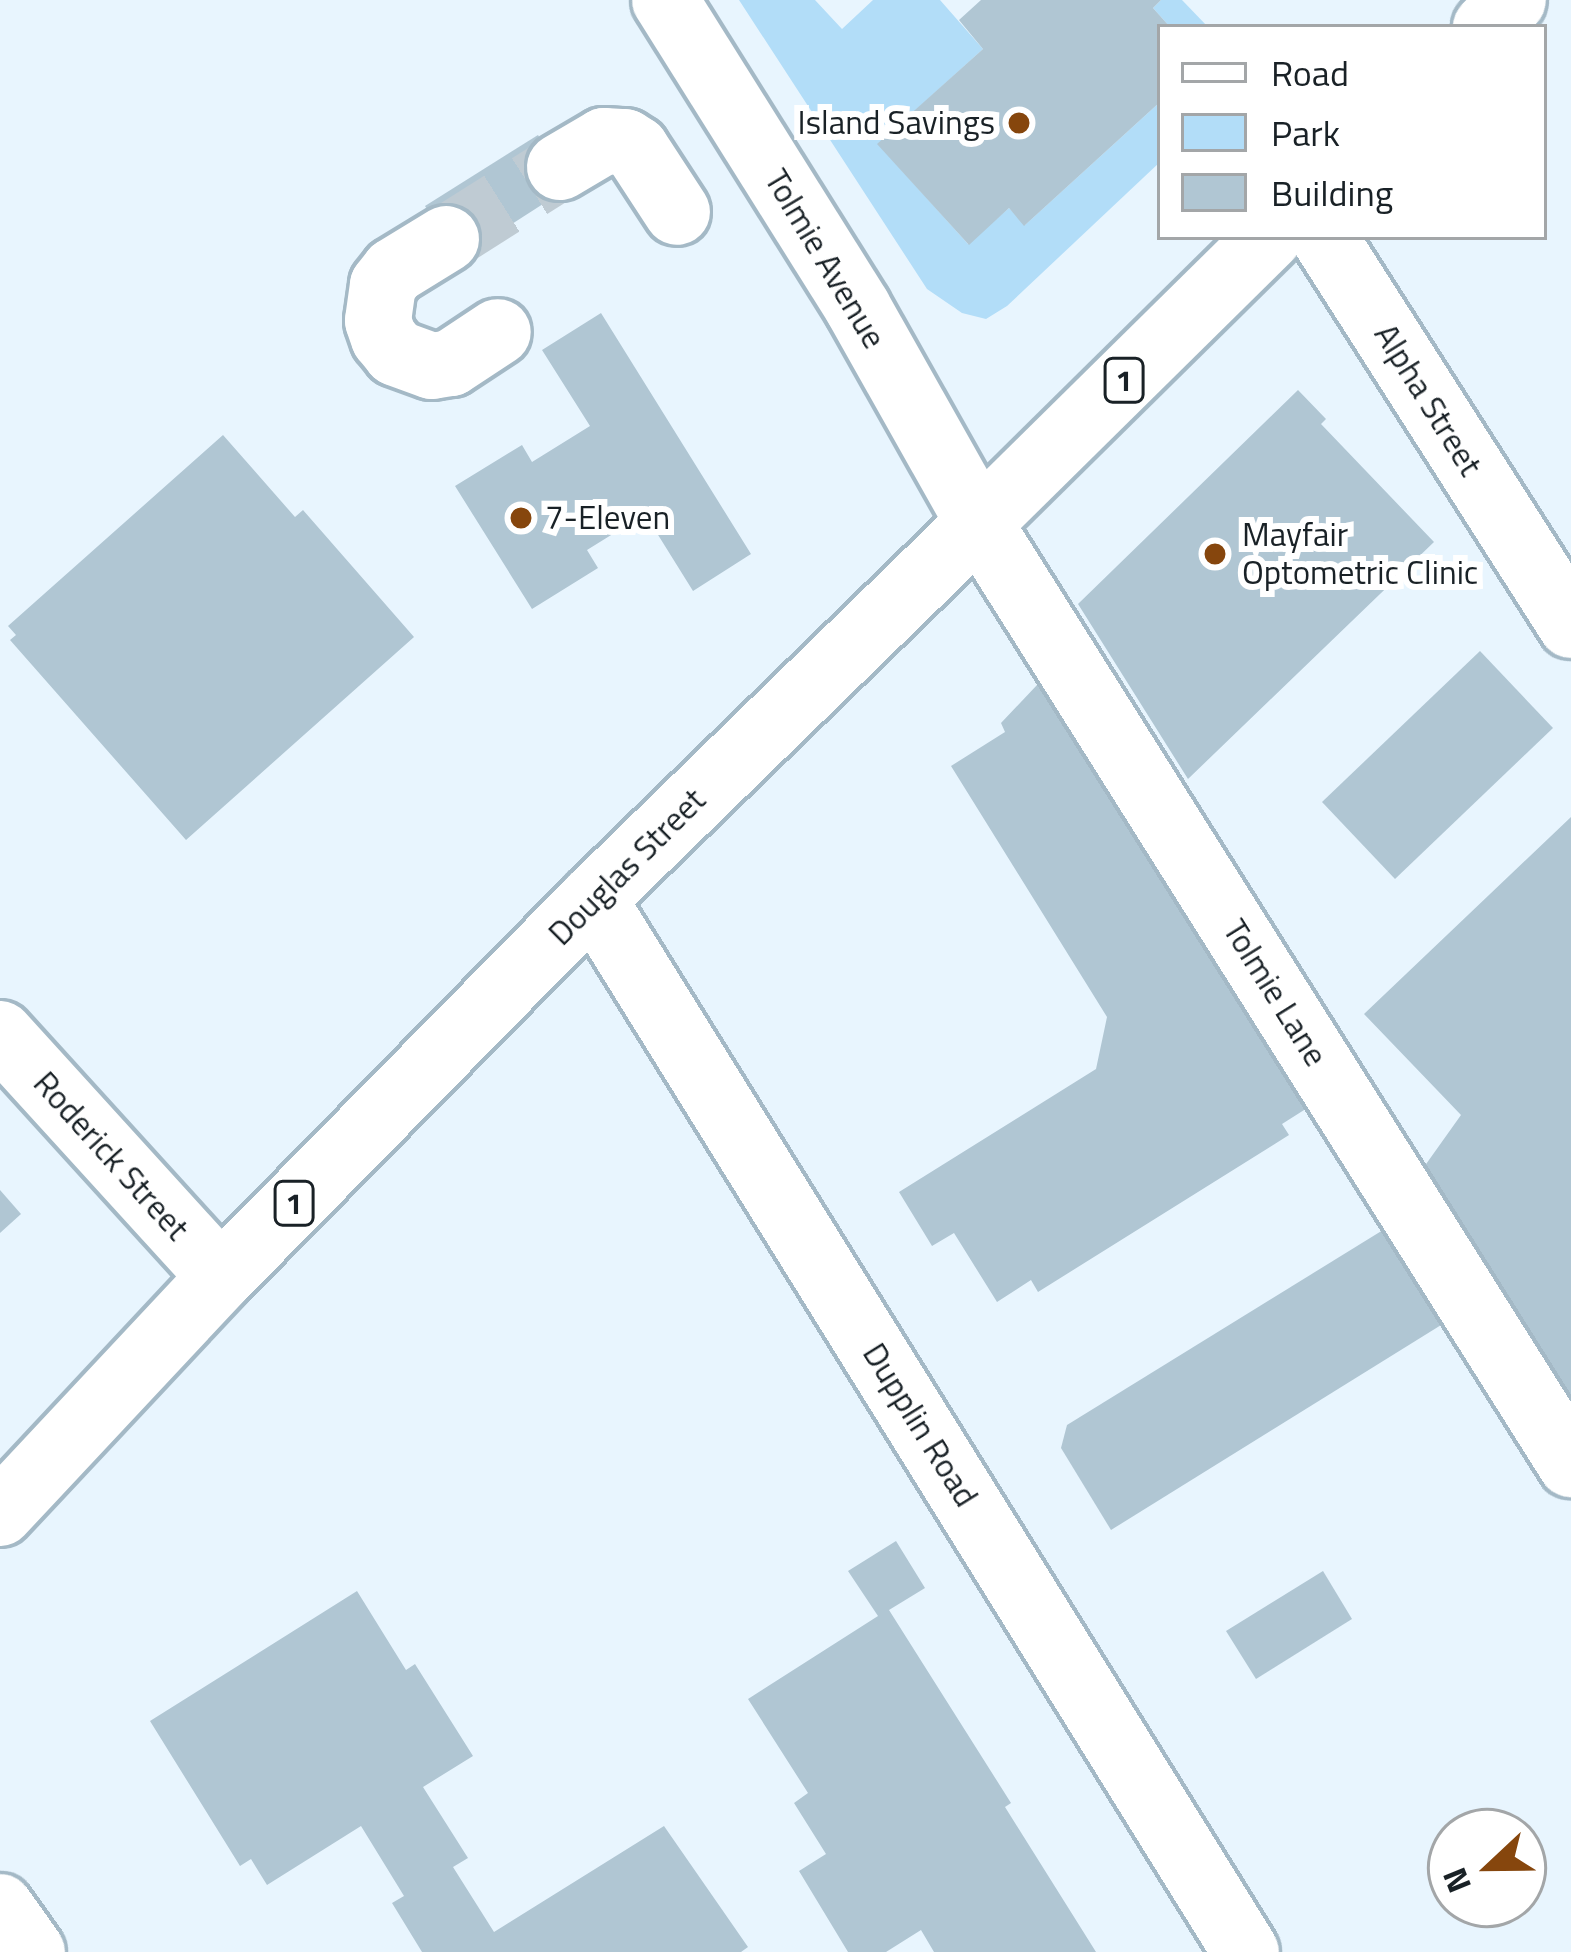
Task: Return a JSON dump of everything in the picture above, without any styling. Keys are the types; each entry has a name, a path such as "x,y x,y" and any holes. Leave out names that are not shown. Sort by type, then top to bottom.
{"main road":[{"name":"Tolmie Avenue","path":"665,0 858,308 979,523"},
{"path":"1489,24 1513,0"},
{"path":"560,167 604,142 625,142 637,149 677,212"},
{"path":"446,239 394,271 383,285 378,321 384,338 396,353 432,366 451,363 498,332"},
{"name":"Douglas Street","path":"0,1513 221,1277 593,899 1266,240"},
{"name":"Alpha Street","path":"1326,240 1571,625"},
{"name":"Tolmie Lane","path":"979,523 1571,1464"},
{"name":"Dupplin Road","path":"593,899 1246,1952"},
{"name":"Roderick Street","path":"0,1034 221,1277"},
{"path":"0,1907 32,1952"}],"green space":[{"path":"739,0 815,0 842,29 873,0 940,0 983,49 878,144 968,244 1009,208 1025,225 1157,105 1157,165 1007,306 986,319 962,313 927,289"},
{"path":"1161,0 1182,0 1205,24 1167,24 1153,8"}],"building":[{"name":"Island Savings","path":"981,0 1161,0 1153,8 1167,24 1157,24 1157,105 1024,226 1009,208 969,245 877,144 983,49 959,20"},
{"path":"538,135 571,186 459,258 425,206"},
{"path":"601,313 751,554 693,591 645,514 587,550 598,568 532,609 455,486 522,445 532,462 590,426 542,350"},
{"path":"1298,390 1326,419 1321,424 1434,542 1188,779 1078,604"},
{"path":"223,435 295,517 303,510 414,637 186,840 10,640 16,635 8,626"},
{"path":"1480,651 1553,728 1395,879 1322,802"},
{"path":"1054,667 1323,1098 1282,1124 1289,1135 1038,1292 1031,1280 997,1302 954,1233 932,1246 899,1192 1096,1069 1107,1017 951,766 1005,732 1001,723"},
{"path":"1571,817 1571,1410 1419,1174 1461,1115 1364,1014"},
{"path":"0,1190 21,1214 0,1233"},
{"path":"1396,1222 1454,1317 1111,1530 1061,1448 1067,1425"},
{"path":"896,1541 925,1588 889,1610 1011,1803 1005,1807 1096,1952 934,1952 921,1930 886,1952 848,1952 799,1871 826,1854 794,1803 808,1793 748,1699 878,1616 848,1571"},
{"path":"1323,1571 1352,1619 1256,1679 1226,1631"},
{"path":"357,1591 406,1670 415,1664 473,1756 423,1787 468,1858 453,1867 494,1932 664,1826 748,1947 741,1952 422,1952 392,1903 404,1896 361,1826 267,1885 251,1859 240,1866 150,1721"}],"tunnel":[{"path":"446,239 560,167"}],"place":[{"name":"Island Savings","path":"1019,123"},
{"name":"7-Eleven","path":"521,518"},
{"name":"Mayfair Optometric Clinic","path":"1215,554"}]}
